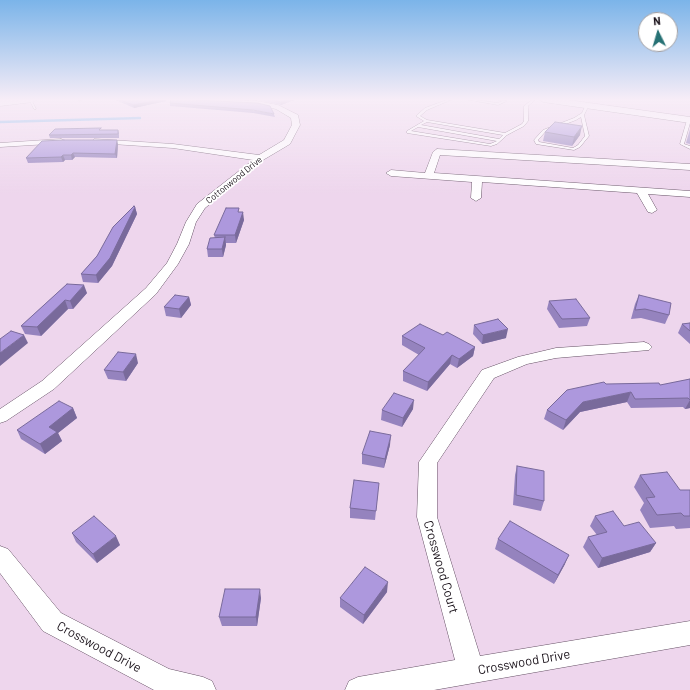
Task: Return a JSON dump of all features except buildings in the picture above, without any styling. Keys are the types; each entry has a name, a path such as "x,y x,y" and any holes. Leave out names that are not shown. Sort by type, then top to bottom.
{"street":[{"name":"Cottonwood Drive","path":"0,417 48,386 152,291 172,264 191,222 201,206 260,158 286,142 292,131"},
{"path":"0,145 72,141"},
{"path":"86,141 121,141 173,146 260,158"},
{"path":"428,176 437,152 477,156 690,167"},
{"path":"391,173 690,194"},
{"path":"476,198 477,180"},
{"path":"641,191 652,210"},
{"name":"Crosswood Court","path":"471,671 427,517 428,462 488,374 523,360 556,353 644,347"},
{"name":"Crosswood Drive","path":"0,556 52,622 166,682 203,690"},
{"name":"Crosswood Drive","path":"358,690 690,633"}],"lane":[{"path":"409,131 408,132 490,145 500,140 511,131"},
{"path":"448,131 500,140"},
{"path":"489,131 506,134"},
{"path":"546,131 536,140 537,142 574,149 579,146 587,136 586,131"},
{"path":"686,131 682,144 690,148"}]}
